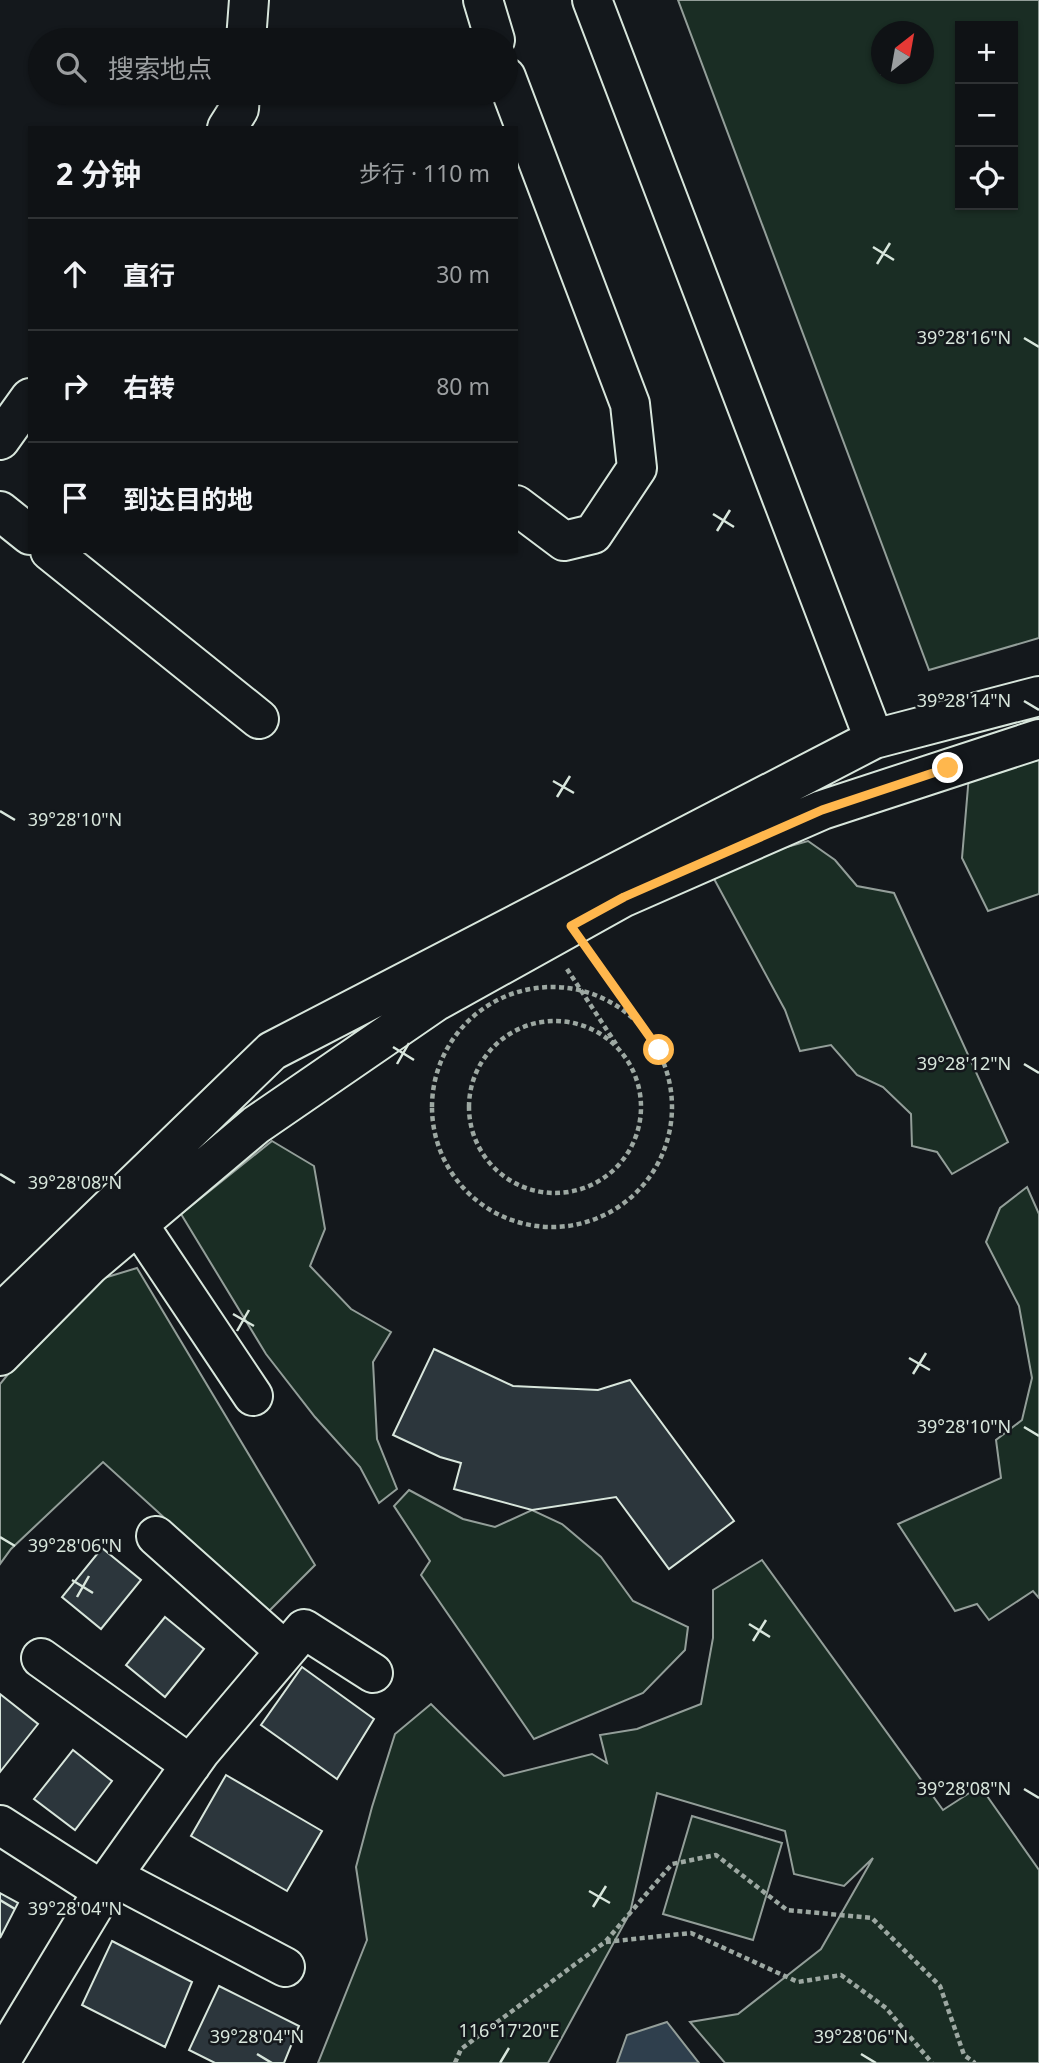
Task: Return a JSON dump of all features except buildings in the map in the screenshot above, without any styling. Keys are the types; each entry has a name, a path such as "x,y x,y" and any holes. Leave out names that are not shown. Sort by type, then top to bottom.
{"street":[{"path":"247,28 249,0"},
{"path":"483,0 491,28"},
{"path":"592,0 874,739"},
{"path":"228,126 239,105"},
{"path":"517,105 630,404 637,468 593,534 564,541 518,506"},
{"path":"0,440 28,401"},
{"path":"0,511 28,533"},
{"path":"52,553 259,719"},
{"path":"0,1314 272,1051 874,739 1039,696"},
{"path":"0,1356 90,1265 256,1125 435,1002 624,897 822,810 1039,739"},
{"path":"138,1224 253,1396"},
{"path":"156,1536 285,1651"},
{"path":"0,2062 12,2016 191,1765 304,1629 373,1673"},
{"path":"41,1658 191,1765"},
{"path":"0,1825 107,1884 285,1967"}],"path":[{"path":"559,933 583,990 634,1071 641,1100 639,1130 626,1157 605,1178 578,1191 548,1194 519,1186 494,1169 477,1147 469,1121 468,1094 477,1067 493,1045 515,1029 541,1021 569,1021 595,1030 617,1046"},
{"path":"559,933 639,1023 659,1050 671,1081 673,1114 667,1147 652,1177 629,1201 601,1218 569,1227 536,1227 502,1217 471,1197 448,1170 435,1137 431,1101 438,1066 463,1026 480,1009 512,993 547,986 583,990 614,1003 639,1023"},
{"path":"455,2063 461,2049 605,1942 672,1864 716,1855 787,1909 872,1918 940,1986 964,2055 975,2063"},
{"path":"605,1942 691,1933 798,1982 841,1975 886,2008 932,2063"}],"green space":[{"path":"678,0 1039,0 1039,638 929,670"},
{"path":"1039,760 1039,894 988,911 962,858 969,775"},
{"path":"808,841 835,860 857,886 894,893 1008,1142 952,1174 937,1152 912,1146 911,1114 883,1087 857,1075 831,1045 800,1051 785,1010 713,877 769,852"},
{"path":"272,1141 314,1166 325,1229 310,1266 351,1309 391,1332 373,1362 377,1439 397,1489 379,1503 360,1467 315,1417 266,1354 181,1214"},
{"path":"1027,1187 1039,1214 1039,1598 1033,1591 989,1620 977,1604 955,1611 898,1524 1001,1478 996,1440 1022,1420 1032,1378 1019,1306 986,1242 1000,1208"},
{"path":"137,1268 315,1565 268,1612 103,1462 11,1549 0,1564 0,1384 45,1329 104,1278"},
{"path":"409,1490 463,1519 495,1527 532,1510 562,1524 601,1557 633,1601 688,1627 685,1650 643,1693 534,1739 421,1575 430,1561 394,1506"},
{"path":"762,1560 943,1810 980,1786 1039,1870 1039,2063 725,2063 690,2022 738,2014 821,1949 873,1858 844,1886 794,1874 785,1831 657,1793 630,1913 548,2063 318,2063 367,1940 356,1867 395,1734 431,1704 504,1776 592,1754 607,1763 600,1735 637,1729 701,1704 713,1638 713,1590"},
{"path":"692,1816 782,1843 753,1940 663,1914"}],"water":[{"path":"667,2022 699,2063 617,2063 627,2035"}],"route":[{"path":"659,1050 571,926 624,897 822,810 948,768"}]}
